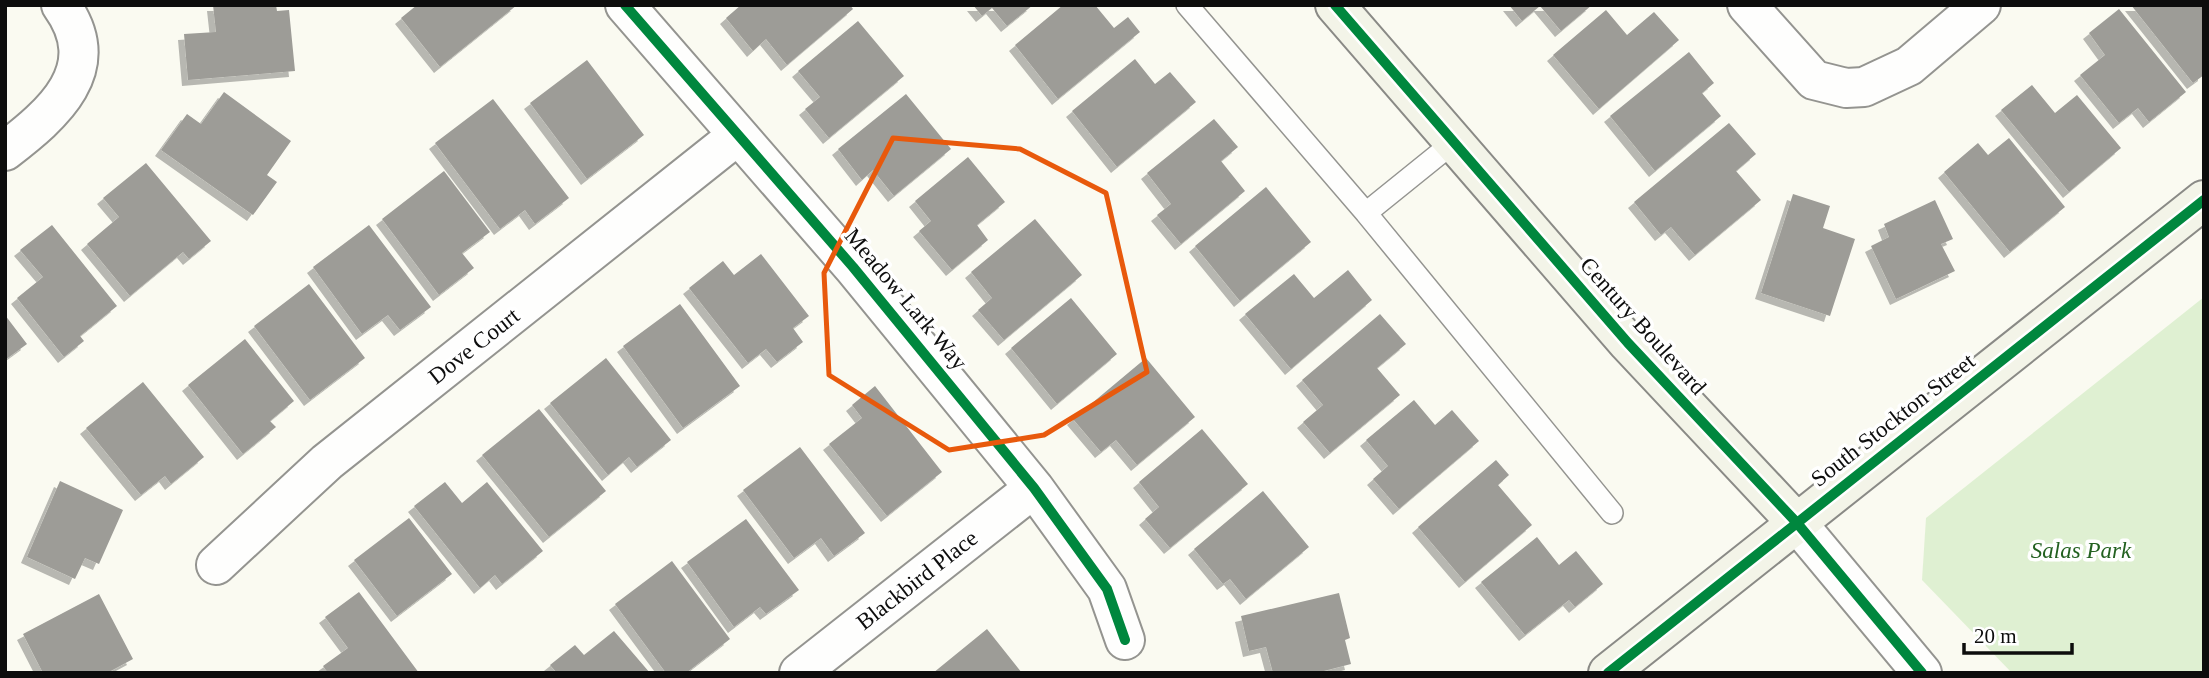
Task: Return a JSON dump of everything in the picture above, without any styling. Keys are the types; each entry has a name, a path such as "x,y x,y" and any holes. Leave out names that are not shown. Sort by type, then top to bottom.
{"street":[{"path":"5,151 40,124 66,96 78,66 74,28 61,5"},
{"name":"Meadow Lark Way","path":"625,5 853,267 1034,488 1107,589 1125,640"},
{"name":"Century Boulevard","path":"1335,5 1628,343 1797,523 1922,673"},
{"path":"1747,5 1814,80 1846,88 1864,88 1909,66 1981,5"},
{"name":"Dove Court","path":"216,565 327,462 738,135"},
{"name":"South Stockton Street","path":"1608,673 2204,200"},
{"name":"Blackbird Place","path":"799,673 1034,488"}],"lane":[{"path":"1187,5 1366,213 1612,513"},
{"path":"1366,213 1454,142"}],"highlighted area":[{"path":"893,138 1020,149 1106,193 1147,372 1044,435 949,450 829,375 824,273"}],"green space":[{"name":"Salas Park","path":"2204,297 2204,673 2012,673 1922,580 1926,518"}],"building":[{"path":"213,5 276,5 277,11 289,10 295,71 188,80 184,34 216,32"},
{"path":"417,5 517,5 440,67 401,18"},
{"path":"741,5 850,5 853,9 787,65 766,39 753,51 726,18"},
{"path":"973,5 1033,5 1007,26 992,8 982,16"},
{"path":"1063,5 1095,5 1114,28 1128,17 1140,32 1058,99 1015,45"},
{"path":"1509,5 1592,5 1561,31 1540,6 1522,21"},
{"path":"2131,5 2204,5 2204,75 2193,83"},
{"path":"2119,9 2186,92 2149,122 2138,108 2119,123 2080,75 2105,55 2089,33"},
{"path":"1606,10 1627,35 1654,12 1679,40 1599,109 1553,55"},
{"path":"858,21 904,76 829,138 805,109 820,97 798,71"},
{"path":"1689,52 1714,83 1702,93 1721,116 1655,171 1610,116"},
{"path":"1135,59 1155,84 1170,72 1196,102 1117,167 1072,111"},
{"path":"587,60 644,135 587,179 530,103"},
{"path":"2032,85 2055,113 2077,95 2121,148 2069,192 2001,110"},
{"path":"224,92 291,141 267,175 277,182 253,215 161,150 187,114 201,124"},
{"path":"906,94 951,149 894,196 873,170 862,180 838,149"},
{"path":"493,99 569,198 535,224 525,210 500,229 435,143"},
{"path":"1214,119 1238,147 1221,161 1245,191 1181,244 1157,215 1171,204 1147,173"},
{"path":"1729,123 1756,154 1736,171 1761,200 1695,255 1671,227 1661,235 1634,202"},
{"path":"2009,138 2065,207 2010,252 1944,172 1978,143 1988,155"},
{"path":"968,157 1005,202 977,225 988,240 952,270 919,231 931,221 915,201"},
{"path":"146,163 211,241 189,259 183,252 130,296 87,244 119,217 103,198"},
{"path":"444,171 490,232 462,253 474,268 439,295 382,219"},
{"path":"1266,187 1311,242 1240,301 1195,246"},
{"path":"1793,194 1830,206 1823,228 1855,239 1830,316 1761,293"},
{"path":"1935,200 1953,239 1941,244 1955,271 1896,299 1871,246 1889,237 1884,224"},
{"path":"1035,219 1082,275 1004,340 978,310 992,298 971,272"},
{"path":"52,225 117,306 80,336 84,341 64,357 17,298 43,277 20,250"},
{"path":"369,225 431,307 400,330 388,315 362,334 313,267"},
{"path":"761,254 809,316 793,328 803,342 777,362 766,349 748,363 689,288 723,261 734,275"},
{"path":"1348,270 1372,300 1291,369 1245,314 1294,274 1314,298"},
{"path":"309,284 365,358 310,400 254,326"},
{"path":"1071,298 1117,354 1057,404 1011,348"},
{"path":"680,304 740,386 683,428 623,346"},
{"path":"1380,314 1406,344 1377,368 1400,395 1330,453 1303,422 1323,405 1302,380"},
{"path":"5,315 27,344 5,360"},
{"path":"245,339 294,401 270,421 276,427 243,454 188,385"},
{"path":"606,358 671,440 637,467 629,457 608,475 550,403"},
{"path":"1146,358 1195,417 1137,465 1116,440 1101,452 1073,419"},
{"path":"143,382 204,457 171,484 165,476 141,495 86,428"},
{"path":"875,386 942,472 887,516 829,444 862,418 852,405"},
{"path":"1414,400 1435,425 1452,410 1479,441 1399,509 1373,479 1388,466 1366,440"},
{"path":"539,409 606,491 549,537 482,455"},
{"path":"1202,429 1248,484 1170,548 1145,519 1159,507 1139,482"},
{"path":"800,447 865,533 834,556 821,538 794,558 743,490"},
{"path":"1496,460 1509,475 1498,485 1532,525 1465,582 1418,527"},
{"path":"60,481 123,510 99,564 85,558 75,579 27,557"},
{"path":"445,482 462,503 487,482 543,551 502,584 495,575 480,588 414,506"},
{"path":"1263,491 1309,547 1246,599 1230,579 1223,584 1194,549"},
{"path":"409,518 452,574 397,616 354,560"},
{"path":"746,519 799,590 766,614 760,607 734,627 687,562"},
{"path":"1537,537 1559,565 1576,551 1603,584 1575,607 1569,600 1525,635 1481,582"},
{"path":"672,561 730,639 686,673 666,673 615,604"},
{"path":"359,592 419,673 328,673 323,666 348,648 325,617"},
{"path":"1339,593 1350,638 1345,640 1351,664 1316,673 1273,673 1266,647 1249,651 1241,616"},
{"path":"99,594 133,659 107,673 43,673 23,634"},
{"path":"987,629 1022,673 933,673"},
{"path":"614,631 650,673 557,673 550,665 575,645 584,655"}],"cycle path":[{"path":"625,5 853,267 1034,488 1107,589 1125,640"},
{"path":"1335,5 1628,343 1797,523 1922,673"},
{"path":"1608,673 2204,200"}]}
